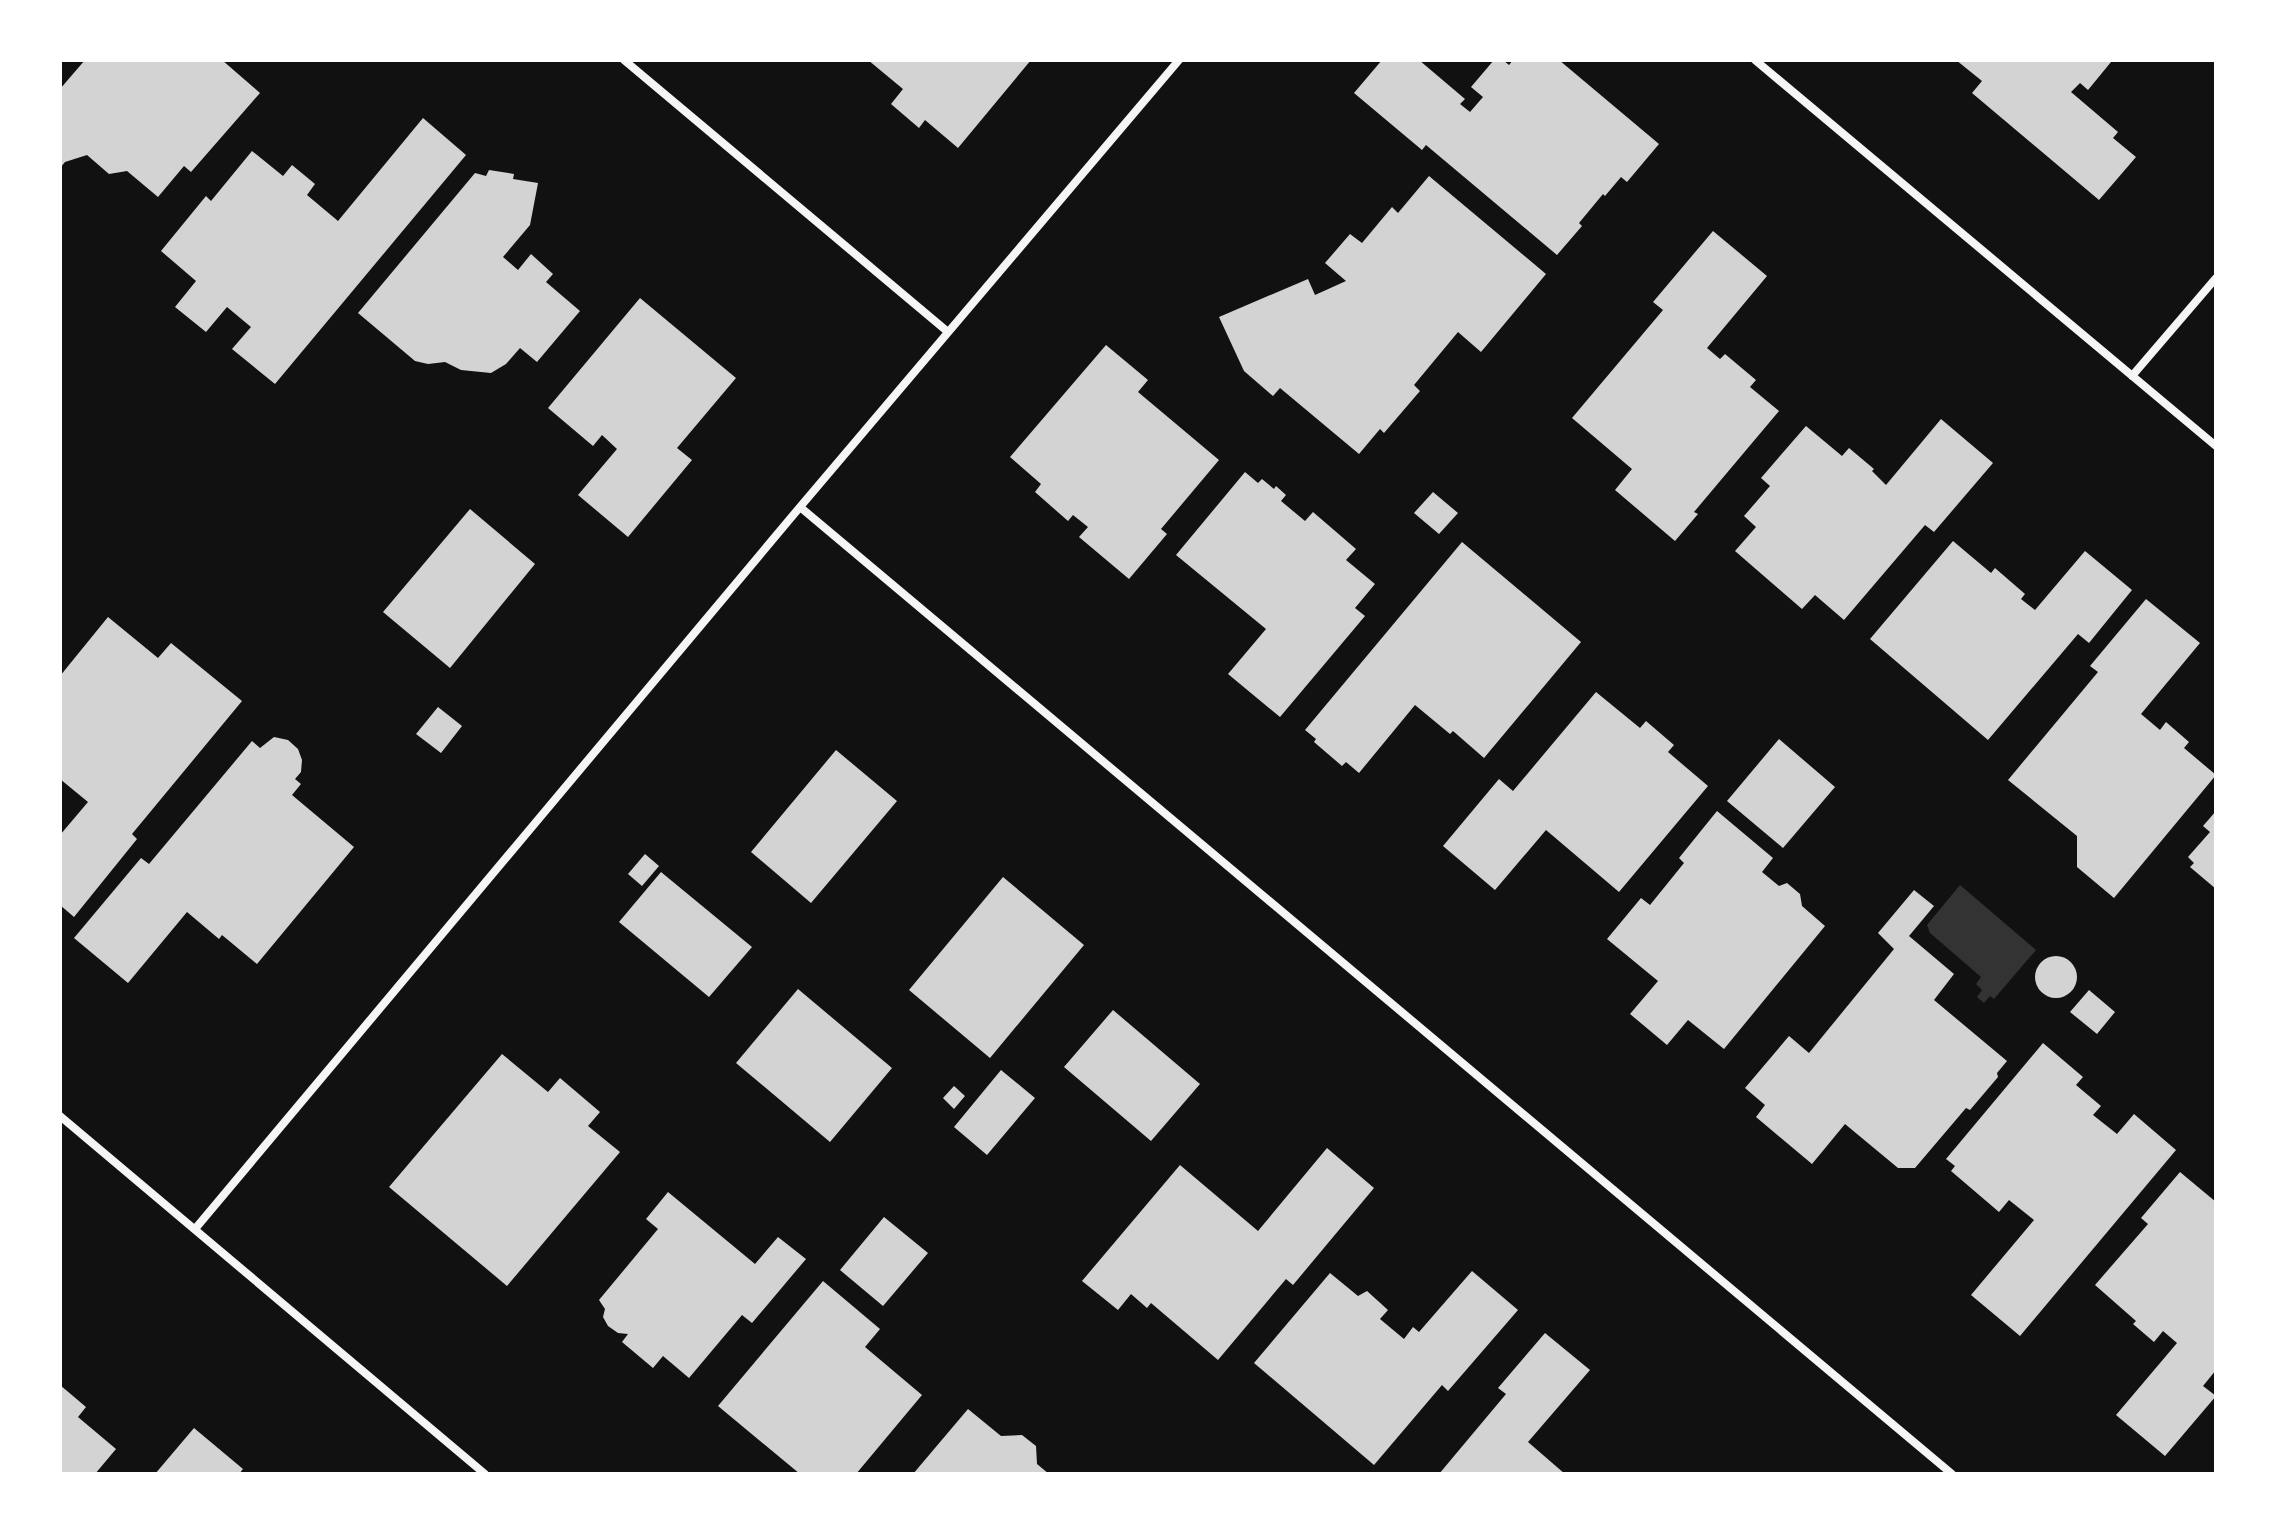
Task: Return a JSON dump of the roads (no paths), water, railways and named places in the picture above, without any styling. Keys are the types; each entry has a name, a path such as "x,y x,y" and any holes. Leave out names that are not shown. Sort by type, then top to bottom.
{"street":[{"path":"624,60 948,332"},
{"path":"195,1229 1179,60"},
{"path":"1755,60 2216,446"},
{"path":"2132,376 2216,278"},
{"path":"800,507 1952,1474"},
{"path":"60,1116 485,1474"}]}
